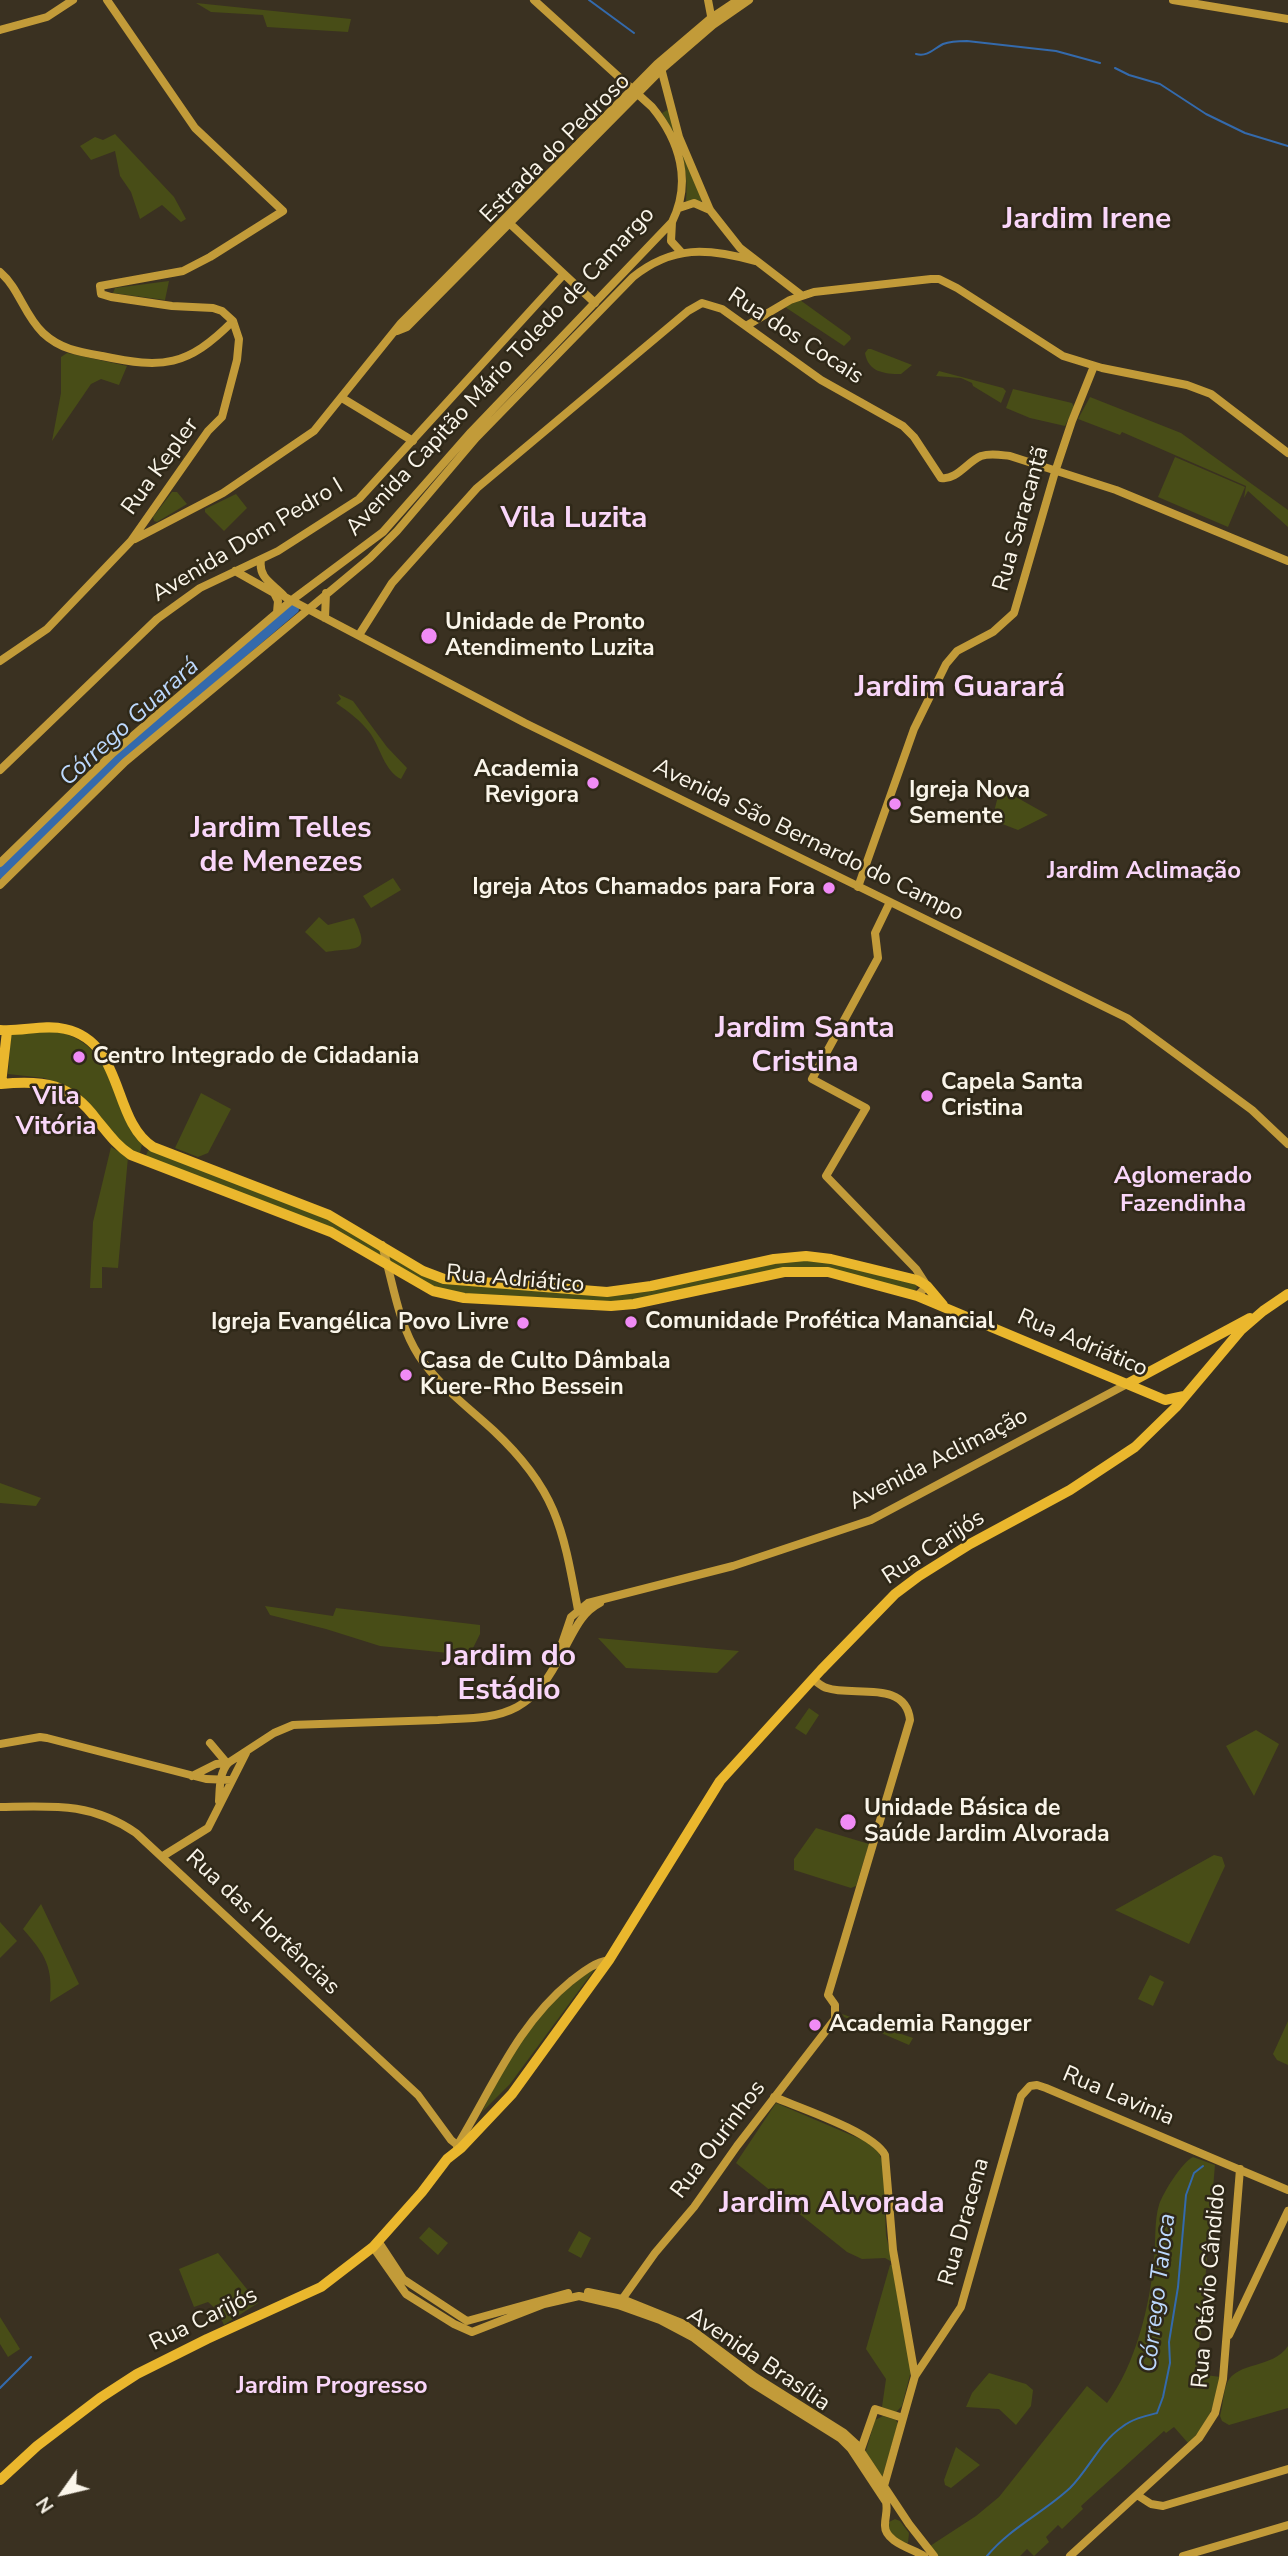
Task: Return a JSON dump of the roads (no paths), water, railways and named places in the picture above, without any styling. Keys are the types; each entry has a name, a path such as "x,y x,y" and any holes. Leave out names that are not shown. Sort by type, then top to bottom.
{"main road":[{"path":"1,1080 5,1072 4,1030 68,1029 88,1041 101,1054 114,1076 133,1124 146,1143 140,1158"},
{"name":"Rua Adriático","path":"1,1080 53,1084 71,1093 124,1150 344,1238 421,1286 445,1295 568,1305 624,1306 766,1275 806,1271 923,1291 934,1296 946,1307"},
{"name":"Rua Adriático","path":"146,1143 158,1150 329,1215 423,1271 444,1279 607,1292 746,1264 806,1256 831,1259 917,1280 929,1301 1165,1400 1186,1395"},
{"path":"300,1220 304,1215 304,1204"},
{"path":"318,1227 319,1219 329,1215"},
{"name":"Rua Carijós","path":"0,2480 47,2439 100,2398 137,2374 321,2287 375,2244 422,2192 433,2185 459,2147 512,2094 609,1960 720,1781 813,1679 895,1594 919,1576 1095,1474 1135,1447 1164,1420 1222,1351 1263,1311 1288,1294"},
{"name":"Avenida Aclimação","path":"1127,1384 1263,1311"},
{"path":"1210,1338 1218,1343 1222,1351"},
{"name":"Rua Adriático","path":"1164,1420 1167,1408 1165,1400"}],"street":[{"path":"0,30 47,17 73,0"},
{"path":"0,272 9,281 36,325 56,344 76,351 140,364 161,364 186,357 203,347 233,321 218,309 111,297 101,294 103,285 183,271 283,211 195,128 107,0"},
{"path":"534,0 652,107 667,127 680,160 683,182 679,208 694,204 710,210"},
{"path":"708,0 712,22"},
{"name":"Estrada do Pedroso","path":"131,541 237,484 314,431 397,331 407,327 507,220 660,66 738,0"},
{"name":"Estrada do Pedroso","path":"712,22 749,0"},
{"path":"1173,0 1288,19"},
{"path":"660,66 685,153 710,210 726,233 755,261 801,295"},
{"path":"652,107 660,108 670,102"},
{"name":"Avenida Capitão Mário Toledo de Camargo","path":"0,863 113,753 277,612 383,532 471,432 672,222 679,208"},
{"path":"507,220 595,303"},
{"path":"672,222 671,241 681,252"},
{"path":"715,252 725,244 726,233"},
{"name":"Avenida Capitão Mário Toledo de Camargo","path":"0,885 125,762 370,558 397,531 472,442 629,280 650,265 681,252 715,252 755,261"},
{"name":"Avenida Dom Pedro I","path":"0,770 151,623 189,595 261,560 350,506 413,441 564,274"},
{"path":"746,326 801,295 939,279 1063,356 1094,366 1199,388 1211,394 1288,453"},
{"name":"Rua dos Cocais","path":"359,635 392,583 477,488 688,311 705,303 718,307 821,380 908,430 942,478 951,477 971,461 990,454 1010,456 1116,490 1288,561"},
{"name":"Rua Kepler","path":"131,541 208,431 222,417 239,350 239,339 233,321"},
{"name":"Rua Saracantã","path":"858,887 914,729 947,664 957,651 993,632 1014,613 1055,472 1094,366"},
{"path":"342,398 413,441"},
{"path":"0,661 42,633 131,541"},
{"name":"Avenida São Bernardo do Campo","path":"261,560 261,572 265,580 292,600 325,618 520,720 1127,1018 1252,1110 1288,1144"},
{"path":"235,571 274,593 278,601 277,612"},
{"path":"332,571 337,579 334,587"},
{"path":"325,618 326,593"},
{"path":"890,902 875,933 878,958 812,1079 866,1108 826,1176 909,1262 923,1291"},
{"path":"192,1776 216,1764 228,1763 274,1733 292,1725 481,1717 505,1712 529,1699 545,1682 554,1667 567,1626 580,1614 562,1528 545,1491 514,1450 421,1360 406,1330 385,1264 382,1245"},
{"path":"909,1262 917,1280"},
{"name":"Avenida Aclimação","path":"580,1614 613,1598 733,1566 871,1520 1127,1384"},
{"name":"Rua Ourinhos","path":"620,2302 835,2019 835,2005 828,1996 909,1720 906,1707 893,1696 882,1692 827,1688 813,1679"},
{"path":"0,1744 47,1738 192,1776 231,1780"},
{"path":"210,1743 236,1770"},
{"path":"163,1856 205,1831 246,1753"},
{"path":"219,1801 220,1779 228,1763"},
{"name":"Rua das Hortências","path":"0,1807 63,1806 96,1812 129,1828 163,1856 418,2095 459,2147"},
{"name":"Rua Carijós","path":"459,2147 503,2062 527,2025 562,1989 589,1967 609,1960"},
{"name":"Rua Lavinia","path":"1034,2085 1288,2190"},
{"name":"Rua Dracena","path":"884,2486 915,2376 959,2311 1021,2096 1027,2088 1034,2085"},
{"path":"774,2097 864,2136 882,2149 888,2167 893,2250 915,2376"},
{"name":"Rua Otávio Cândido","path":"1070,2556 1199,2438 1215,2413 1223,2379 1240,2169"},
{"path":"1226,2340 1288,2210"},
{"name":"Avenida Brasília","path":"375,2244 406,2294 472,2332 562,2299 579,2296 620,2302 684,2324 755,2377 844,2433 934,2556"},
{"path":"913,2356 934,2347"},
{"path":"859,2454 874,2409 903,2418"},
{"name":"Avenida Brasília","path":"859,2454 886,2502 885,2529 912,2553 924,2556"},
{"path":"1137,2495 1152,2504 1163,2506 1288,2469"},
{"path":"887,2519 896,2516 906,2521"},
{"path":"1183,2556 1288,2525"},
{"path":"912,2553 913,2529"}],"waterway":[{"path":"589,0 634,33"},
{"name":"Córrego Guarará","path":"916,54 927,53 949,42 967,41 1056,51 1100,63"},
{"name":"Córrego Guarará","path":"1115,68 1160,84 1206,114 1245,133 1288,146"},
{"name":"Córrego Guarará","path":"0,874 107,768 294,609"},
{"name":"Córrego Taioca","path":"987,2556 1006,2537 1070,2488 1114,2433 1130,2422 1157,2413 1170,2363 1169,2342 1178,2287 1186,2195 1194,2173 1203,2166"},
{"path":"0,2388 31,2357"}],"place":[{"name":"Unidade de Pronto Atendimento Luzita","path":"429,636"},
{"name":"Academia Revigora","path":"593,783"},
{"name":"Igreja Nova Semente","path":"895,804"},
{"name":"Igreja Atos Chamados para Fora","path":"829,888"},
{"name":"Centro Integrado de Cidadania","path":"79,1057"},
{"name":"Capela Santa Cristina","path":"927,1096"},
{"name":"Comunidade Profética Manancial","path":"631,1322"},
{"name":"Igreja Evangélica Povo Livre","path":"523,1323"},
{"name":"Casa de Culto Dâmbala Kuere-Rho Bessein","path":"406,1375"},
{"name":"Unidade Básica de Saúde Jardim Alvorada","path":"848,1822"},
{"name":"Academia Rangger","path":"815,2025"}],"district":[{"name":"Jardim Irene","path":"1087,221"},
{"name":"Vila Luzita","path":"574,520"},
{"name":"Jardim Guarará","path":"960,689"},
{"name":"Jardim Telles de Menezes","path":"281,847"},
{"name":"Jardim Aclimação","path":"1144,872"},
{"name":"Jardim Santa Cristina","path":"805,1047"},
{"name":"Vila Vitória","path":"56,1113"},
{"name":"Aglomerado Fazendinha","path":"1183,1191"},
{"name":"Jardim do Estádio","path":"509,1675"},
{"name":"Jardim Alvorada","path":"832,2205"},
{"name":"Jardim Progresso","path":"332,2387"}]}
